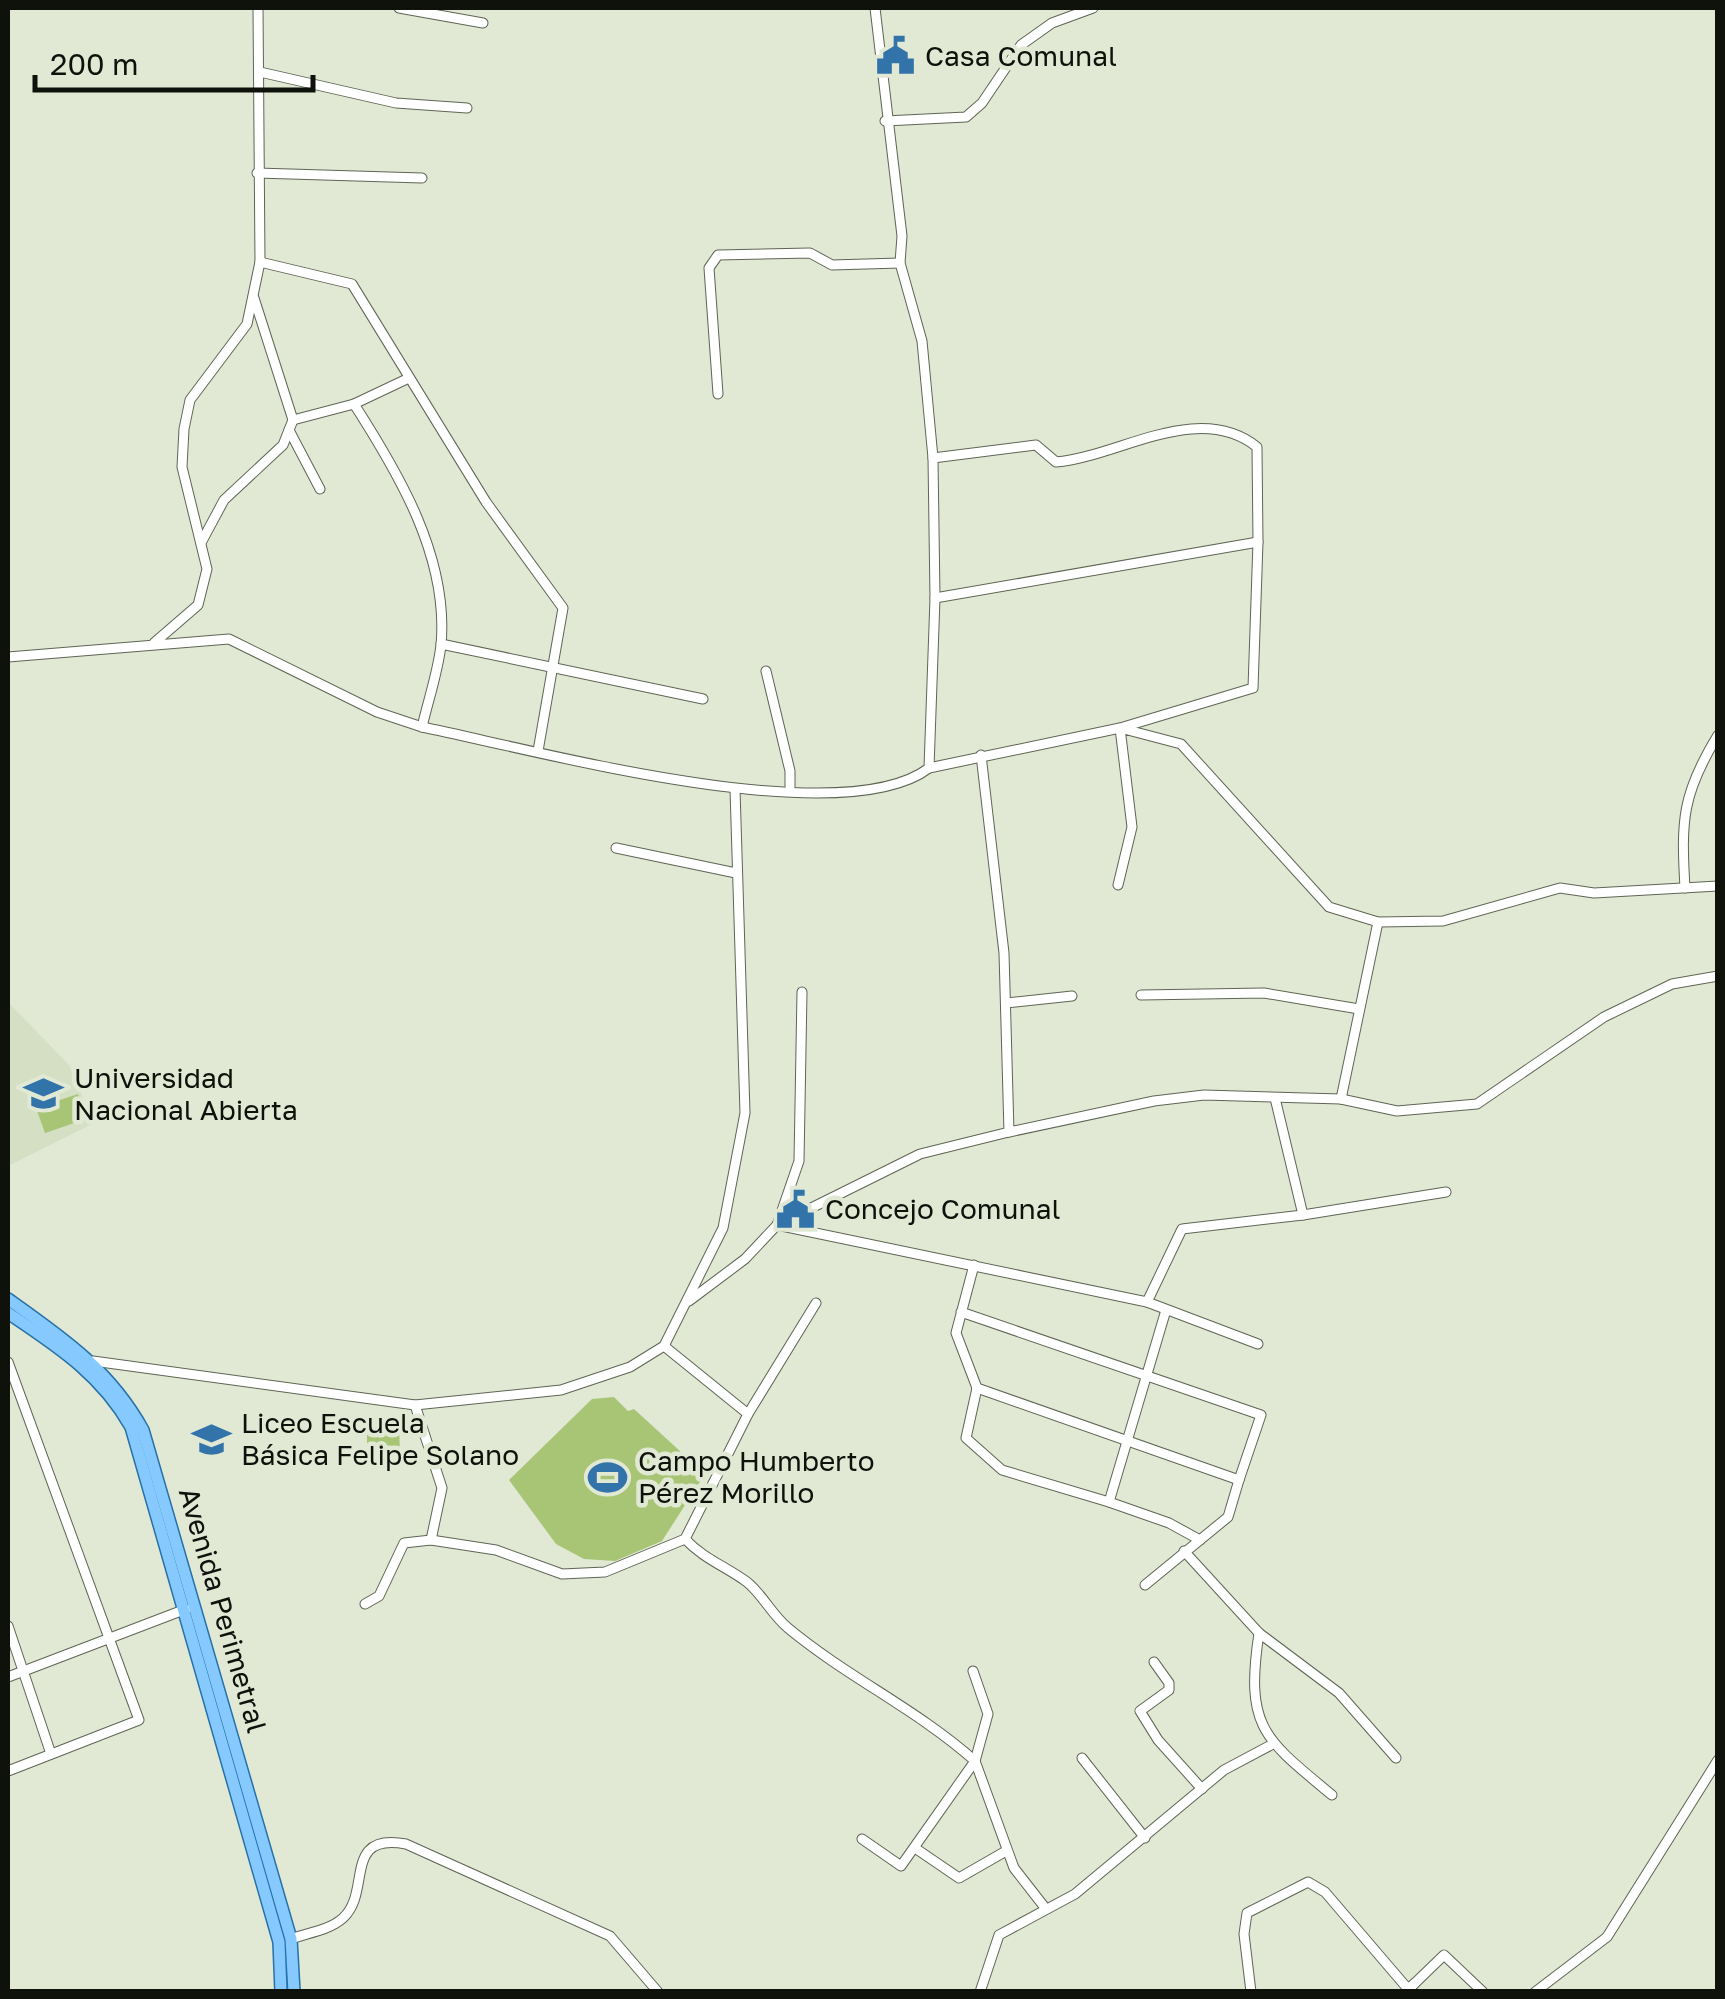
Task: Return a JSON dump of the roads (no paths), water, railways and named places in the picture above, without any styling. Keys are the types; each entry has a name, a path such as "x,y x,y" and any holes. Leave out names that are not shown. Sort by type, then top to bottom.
{"main road":[{"name":"Avenida Perimetral","path":"8,1299 94,1361 126,1398 143,1430 291,1938 294,1992"},
{"name":"Avenida Perimetral","path":"8,1313 77,1359 117,1403 131,1427 279,1942 281,1992"}],"street":[{"path":"154,643 198,605 207,569 182,467 184,429 190,400 247,324 260,262 258,8"},
{"path":"399,8 482,23"},
{"path":"876,8 885,121 902,236 900,263 922,341 933,458 935,598 929,768"},
{"path":"885,121 966,117 982,103 1022,45 1052,23 1093,8"},
{"path":"260,72 396,103 468,108"},
{"path":"257,174 422,178"},
{"path":"718,394 709,268 718,254 810,253 832,265 900,263"},
{"path":"260,262 352,284 486,502 562,608 538,750"},
{"path":"253,294 291,424 320,489"},
{"path":"291,424 354,404 409,378"},
{"path":"354,404 382,447 432,553 441,644 422,727"},
{"path":"202,541 224,500 283,445 291,424"},
{"path":"8,657 229,640 378,712 422,727 735,789 866,792 910,782 929,768 1120,728 1253,688 1258,447 1246,438 1184,430 1138,438 1084,460 1056,462 1036,445 933,458"},
{"path":"935,598 1258,542"},
{"path":"441,644 703,699"},
{"path":"766,672 790,771 790,790"},
{"path":"1118,885 1132,827 1120,728"},
{"path":"1120,728 1181,744 1328,908 1378,922 1443,921 1560,888 1594,892 1718,886"},
{"path":"1685,888 1682,820 1696,770 1718,735"},
{"path":"981,755 1004,953 1009,1132"},
{"path":"94,1361 415,1406 561,1390 630,1368 664,1346 723,1228 745,1113 735,789"},
{"path":"616,848 736,874"},
{"path":"1340,1099 1378,922"},
{"path":"687,1303 744,1259 777,1224 920,1154 1154,1101 1204,1095 1340,1099 1396,1111 1477,1104 1604,1018 1672,984 1718,976"},
{"path":"777,1224 800,1162 802,992"},
{"path":"1141,995 1264,993 1359,1009"},
{"path":"1006,1002 1072,996"},
{"path":"1275,1098 1304,1215"},
{"path":"1147,1302 1182,1229 1304,1215 1446,1192"},
{"path":"777,1224 1147,1302 1258,1344"},
{"path":"974,1266 956,1333 977,1388 966,1438 1002,1470 1109,1502 1200,1540"},
{"path":"365,1604 380,1596 404,1543 430,1540 496,1550 562,1574 605,1572 684,1539 748,1414 816,1303"},
{"path":"1109,1502 1166,1310"},
{"path":"961,1312 1261,1414 1228,1517 1145,1585"},
{"path":"664,1346 748,1414"},
{"path":"8,1362 10,1380 113,1640 139,1720 8,1771"},
{"path":"977,1388 1239,1480"},
{"path":"415,1406 442,1488 430,1540"},
{"path":"684,1539 704,1560 745,1581 785,1626 866,1687 936,1728 975,1761 1006,1851 1046,1909"},
{"path":"1184,1551 1259,1633 1339,1693 1396,1758"},
{"path":"8,1677 186,1609"},
{"path":"8,1626 51,1754"},
{"path":"1259,1633 1254,1700 1271,1744 1332,1795"},
{"path":"1154,1662 1169,1683 1169,1690 1140,1711 1158,1740 1202,1789"},
{"path":"862,1839 900,1866 975,1761 988,1714 973,1671"},
{"path":"980,1992 999,1935 1075,1894 1224,1770 1271,1744"},
{"path":"1082,1758 1145,1838"},
{"path":"1535,1992 1607,1938 1718,1760"},
{"path":"291,1938 342,1920 348,1914 366,1855 379,1842 389,1841 610,1936 658,1992"},
{"path":"914,1848 959,1878 1006,1851"},
{"path":"1250,1992 1244,1934 1246,1913 1308,1882 1326,1892 1408,1989 1444,1956 1483,1992"}],"place":[{"name":"Casa Comunal","path":"895,56"},
{"name":"Universidad Nacional Abierta","path":"44,1094"},
{"name":"Concejo Comunal","path":"795,1209"},
{"name":"Liceo Escuela Básica Felipe Solano","path":"211,1439"},
{"name":"Campo Humberto Pérez Morillo","path":"608,1477"}]}
